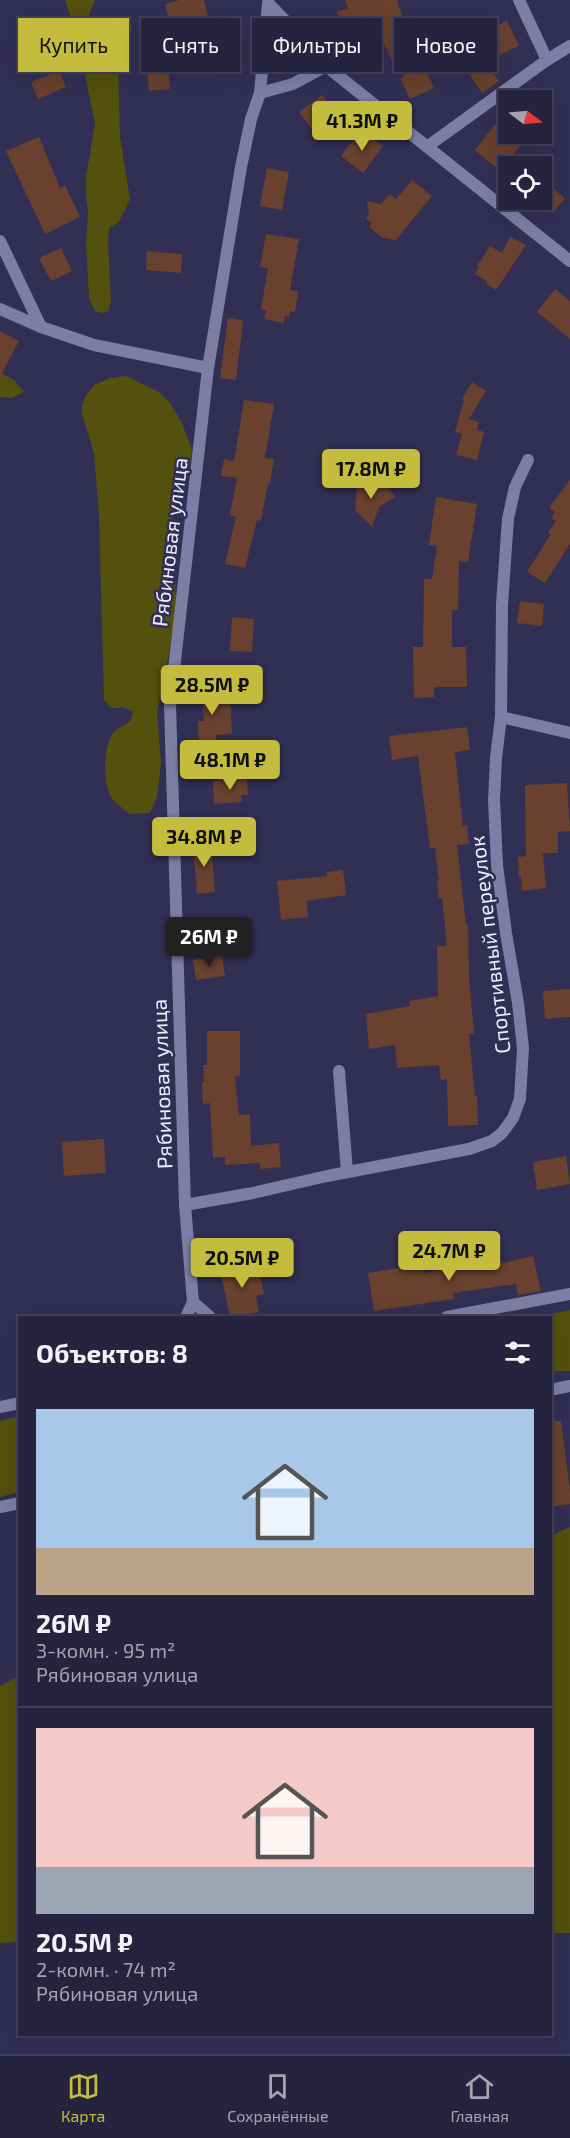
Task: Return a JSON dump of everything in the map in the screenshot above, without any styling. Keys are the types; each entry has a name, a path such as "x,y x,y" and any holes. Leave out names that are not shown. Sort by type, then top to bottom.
{"street":[{"path":"519,0 547,60"},
{"path":"267,2 283,18"},
{"name":"Рябиновая улица","path":"193,1302 184,1205 170,705 208,368 241,167 251,119 260,93 267,2"},
{"path":"428,146 570,46"},
{"path":"260,93 293,84 315,72"},
{"path":"334,72 570,261"},
{"path":"0,241 41,327"},
{"path":"0,309 41,327 94,345 208,368"},
{"name":"Спортивный переулок","path":"184,1205 253,1193 482,1145 502,1133 518,1108 522,1085 523,1048 500,895 494,818 496,758 501,717 502,604 508,519 515,487 528,460"},
{"path":"501,717 570,733"},
{"path":"339,1071 347,1172"},
{"path":"452,1316 570,1294"},
{"path":"186,1316 193,1302 209,1316"},
{"path":"552,1390 570,1386"},
{"path":"0,1407 18,1402"},
{"path":"0,1507 18,1503"}],"shaded area":[{"path":"65,0 95,0 89,14 90,18 71,18"},
{"path":"85,72 118,72 120,137 130,199 119,222 109,228 111,302 108,311 102,313 95,311 89,298 86,244 88,212 86,177 95,124"},
{"path":"0,373 14,380 24,392 11,398 0,397"},
{"path":"126,376 159,392 170,403 181,421 192,450 188,477 177,493 172,521 169,551 175,581 177,613 157,712 161,763 157,797 150,813 130,814 111,798 106,780 105,762 108,744 115,731 129,722 133,712 125,708 111,708 104,700 99,516 94,453 81,411 85,397 94,385 110,378"},
{"path":"570,1310 570,1371 552,1371 552,1316 541,1316"},
{"path":"18,1416 18,1492 0,1497 0,1421"},
{"path":"570,1527 570,1933 552,1933 552,1535"},
{"path":"18,1677 18,1942 0,1943 0,1686"}],"building":[{"path":"180,0 204,0 208,18 168,18 165,4"},
{"path":"345,0 397,0 403,18 394,18 394,65 384,44 382,47 382,18 339,18 337,12 348,8"},
{"path":"507,21 519,46 497,56 497,26"},
{"path":"59,72 66,87 38,99 31,82"},
{"path":"147,72 169,72 170,89 149,91"},
{"path":"406,72 427,72 434,88 410,99 401,79"},
{"path":"474,72 492,72 499,81 482,93 470,75"},
{"path":"322,95 336,114 313,131 299,112"},
{"path":"498,121 498,144 522,144 512,156 498,156 498,169 475,150"},
{"path":"359,133 365,133 383,146 363,173 341,156"},
{"path":"39,137 60,188 65,185 80,217 45,234 6,151"},
{"path":"267,168 289,172 282,210 260,206"},
{"path":"412,180 432,196 396,240 383,238 369,227 372,223 366,219 369,214 367,201 381,204 390,194 396,199"},
{"path":"552,187 565,198 553,213 550,210 552,210"},
{"path":"266,234 299,239 290,290 298,291 295,312 290,311 289,317 285,316 284,323 264,319 266,310 261,309 268,268 260,267"},
{"path":"510,237 526,245 496,290 475,274 479,267 477,266 490,246 502,253"},
{"path":"61,248 72,271 51,281 39,258"},
{"path":"147,251 182,254 181,273 146,270"},
{"path":"555,289 570,301 570,339 537,312"},
{"path":"228,318 243,320 236,380 220,378"},
{"path":"0,331 19,341 0,377"},
{"path":"472,382 486,391 469,419 479,422 477,430 484,432 477,460 456,455 462,434 455,432 464,400 462,399"},
{"path":"244,400 274,404 265,458 274,459 270,484 268,483 261,521 257,520 245,568 225,564 236,517 230,515 237,478 221,476 224,459 234,461"},
{"path":"570,480 570,544 545,583 527,572 551,534 548,532 556,521 551,518 555,512 549,508"},
{"path":"364,481 386,486 395,497 379,507 372,527 355,510 357,488"},
{"path":"436,497 477,504 468,562 459,561 458,610 452,610 452,647 466,647 467,687 434,687 434,697 414,698 413,647 423,647 424,579 432,579 437,546 429,545"},
{"path":"520,601 544,604 542,626 517,623"},
{"path":"232,617 254,619 252,652 230,651"},
{"path":"222,665 221,693 230,693 232,734 216,735 217,769 197,770 198,721 204,721 202,684 197,685 197,667"},
{"path":"467,727 470,750 455,752 463,826 467,825 469,844 457,845 466,924 468,924 469,978 474,1033 469,1034 475,1096 477,1096 478,1125 448,1126 447,1079 441,1080 439,1065 397,1068 395,1045 369,1049 366,1014 410,1006 409,1001 438,996 437,946 447,946 442,898 439,898 435,848 430,848 418,756 392,760 389,736"},
{"path":"247,778 248,795 241,795 242,802 214,804 213,781"},
{"path":"567,783 570,831 558,832 558,853 543,853 546,888 522,891 518,857 526,856 525,785"},
{"path":"211,843 215,892 197,894 193,844"},
{"path":"343,870 346,895 307,901 308,917 281,920 277,881 327,876 326,872"},
{"path":"222,955 225,976 196,980 193,960"},
{"path":"570,989 570,1017 545,1019 543,991"},
{"path":"207,1031 240,1031 240,1076 235,1077 239,1115 250,1114 251,1146 279,1143 281,1167 260,1169 260,1163 225,1165 225,1157 213,1158 210,1103 203,1104 202,1082 204,1082 203,1065 207,1065"},
{"path":"104,1139 106,1173 64,1176 62,1142"},
{"path":"566,1156 570,1184 537,1190 533,1162"},
{"path":"498,1256 499,1264 533,1256 541,1291 518,1295 516,1284 453,1293 454,1299 374,1311 368,1273 423,1264 424,1273 465,1265 464,1261"},
{"path":"257,1262 264,1294 256,1296 259,1312 230,1316 220,1269"},
{"path":"552,1421 561,1421 570,1504 552,1507"}]}
